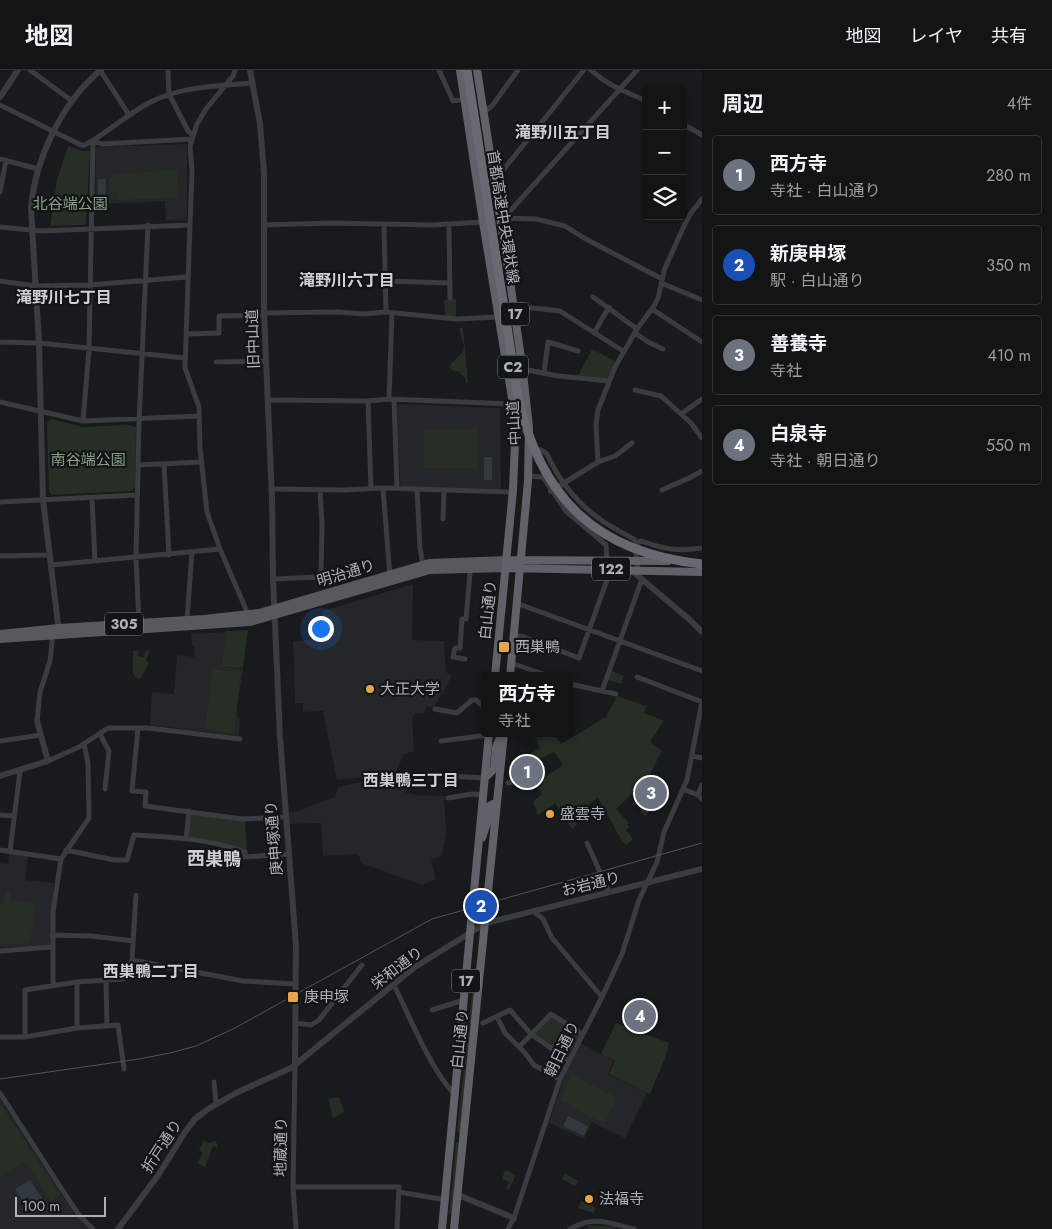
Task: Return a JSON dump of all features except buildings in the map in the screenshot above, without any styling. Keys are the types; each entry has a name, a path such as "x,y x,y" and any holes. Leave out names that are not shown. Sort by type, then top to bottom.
{"highway":[{"name":"中山道","path":"460,70 513,404 513,492 507,547"},
{"name":"首都高速中央環状線","path":"468,70 518,392 539,456 553,481 567,500 586,518 609,535 648,553 702,563"},
{"name":"中山道","path":"477,70 501,218 528,414 528,476 521,564"},
{"name":"白山通り","path":"495,672 507,564 507,547"},
{"name":"明治通り","path":"507,564 607,560 702,563"},
{"name":"明治通り","path":"521,564 611,570 702,572"},
{"name":"白山通り","path":"511,672 521,564"},
{"name":"白山通り","path":"442,1229 489,737"},
{"path":"485,778 494,769 496,747 501,737"},
{"name":"白山通り","path":"454,1229 486,923 503,737"},
{"path":"478,852 487,823 489,806 497,802"}],"main road":[{"name":"明治通り","path":"0,634 250,622 274,612 424,565 461,561 507,564"},
{"name":"明治通り","path":"390,577 436,569 507,564"},
{"name":"明治通り","path":"0,640 139,623 274,612"}],"street":[{"path":"0,98 18,70"},
{"path":"30,70 72,101"},
{"path":"48,761 37,720 40,692 50,661 56,632 51,564 43,500 39,343 32,231 32,193 38,169 72,101 100,70 129,115"},
{"path":"168,70 169,94 193,137"},
{"path":"235,70 226,86 206,109 197,124 190,146 192,171 185,368 200,407 202,462 207,512 220,549 248,614"},
{"name":"旧中山道","path":"250,70 260,124 264,173 264,314 272,489 274,612"},
{"path":"439,70 454,101 466,99"},
{"path":"484,112 492,106 518,70"},
{"path":"495,180 584,70"},
{"path":"591,70 602,81 642,99"},
{"path":"501,218 511,210 637,70"},
{"path":"0,105 81,145 85,145 147,104 169,94 198,88 253,83"},
{"path":"687,126 702,135"},
{"path":"93,141 102,144 193,137"},
{"path":"83,421 89,348 93,141"},
{"path":"0,192 3,159 38,169"},
{"path":"598,462 596,424 598,410 609,381 617,361 658,298 666,268 684,226 702,199"},
{"path":"696,208 702,212"},
{"path":"501,218 536,219 565,226 662,281 702,300"},
{"path":"264,225 333,222 384,224 483,222"},
{"path":"384,224 386,312"},
{"path":"449,224 450,298"},
{"path":"0,227 32,231 190,225"},
{"path":"139,623 136,558 137,495 148,226"},
{"path":"0,281 36,286 90,285 188,277"},
{"path":"385,281 450,283"},
{"path":"593,297 608,307 648,342 663,349"},
{"path":"514,306 556,310 566,314 623,351"},
{"path":"594,333 608,307"},
{"path":"652,309 702,342"},
{"path":"187,334 219,333 219,316 386,312 456,319 498,317"},
{"path":"392,313 391,399 397,488"},
{"path":"0,342 39,343 185,358"},
{"path":"544,373 548,342 578,351"},
{"path":"216,362 266,361"},
{"path":"523,370 609,381"},
{"path":"634,390 661,396 691,423 702,438"},
{"path":"267,400 368,401 391,399 513,404"},
{"path":"681,414 702,399"},
{"path":"368,401 371,489"},
{"path":"0,402 83,421 199,416"},
{"path":"551,491 598,462 615,456 632,443"},
{"path":"529,446 543,451 564,483 581,503 601,520 635,540 638,560 635,570 642,579 702,632"},
{"path":"138,465 202,462"},
{"path":"164,464 169,555"},
{"path":"662,490 702,470"},
{"path":"528,476 542,477 566,511 606,545 607,560"},
{"path":"383,488 390,577"},
{"path":"272,489 397,488 513,492"},
{"path":"418,489 420,548 424,565"},
{"path":"273,579 321,577 322,524 320,490"},
{"path":"443,519 444,490"},
{"path":"0,502 137,495"},
{"path":"92,498 95,560"},
{"path":"594,534 601,520"},
{"path":"636,544 641,541 668,550 680,551 702,548"},
{"path":"51,564 136,558 220,549"},
{"path":"187,620 192,552"},
{"path":"0,556 50,555"},
{"path":"514,635 579,658 611,570"},
{"path":"465,659 453,657 455,648 460,648 462,619 466,618 470,573"},
{"path":"602,691 642,579"},
{"path":"516,603 702,671"},
{"name":"庚申塚通り","path":"274,612 282,778 294,918 296,984 295,1065"},
{"path":"512,663 538,672"},
{"path":"637,677 702,702"},
{"path":"573,685 616,694"},
{"path":"435,709 457,713 472,700 476,700 481,704"},
{"name":"朝日通り","path":"511,1228 560,1079 622,954 638,900 657,862 664,832 687,780 699,732 702,702"},
{"path":"0,776 48,761 84,744 108,728 138,728 240,739"},
{"path":"138,728 132,791 146,792 145,806 242,819 285,817"},
{"path":"100,734 109,751 105,789"},
{"path":"0,741 41,735"},
{"path":"441,742 481,735"},
{"path":"53,985 53,912 61,859 89,818 88,763 84,744"},
{"path":"692,756 702,758"},
{"path":"10,851 20,771"},
{"path":"448,776 485,778"},
{"path":"508,783 522,779"},
{"path":"683,789 700,797 702,784"},
{"path":"448,798 472,794 483,795"},
{"path":"186,839 189,811"},
{"path":"0,814 14,816"},
{"path":"66,850 114,860 127,860 134,834 226,845 245,852 245,857 288,854"},
{"path":"587,843 609,892"},
{"path":"0,850 61,859"},
{"name":"お岩通り","path":"486,923 702,869"},
{"path":"26,1037 25,990 76,982 123,979 132,960 136,895"},
{"path":"533,911 543,919 552,938 602,996"},
{"name":"栄和通り","path":"295,1065 415,967 486,923"},
{"path":"52,935 133,941"},
{"path":"0,950 52,947"},
{"path":"132,960 242,981 296,984"},
{"path":"295,1023 311,1024 319,1020 362,965"},
{"path":"106,980 107,1026"},
{"path":"76,982 77,1028"},
{"path":"394,985 436,1068 446,1085 455,1095"},
{"path":"432,1010 464,1000"},
{"path":"483,1024 510,1010 531,1034 569,1061"},
{"path":"519,1047 550,1014 582,1034"},
{"path":"497,1017 505,1034 538,1069 560,1079"},
{"path":"0,1037 26,1037 77,1028 118,1025 124,1069"},
{"name":"折戸通り","path":"118,1229 159,1174 195,1119 216,1104 287,1071 295,1065"},
{"name":"地蔵通り","path":"295,1065 293,1187 296,1229"},
{"path":"214,1082 216,1104"},
{"path":"0,1093 79,1215 93,1229"},
{"path":"293,1187 399,1187 397,1229"},
{"path":"400,1192 446,1200"},
{"path":"458,1195 514,1218"},
{"path":"571,1228 591,1221 601,1220 634,1229"}],"shaded area":[{"path":"187,144 187,220 166,220 165,201 95,204 96,147"},
{"path":"98,179 106,179 105,201 98,201"},
{"path":"397,405 500,408 501,489 402,487 400,484"},
{"path":"484,457 492,457 492,480 484,480"},
{"name":"大正大学","path":"413,584 412,640 444,641 446,672 452,676 434,707 427,706 424,713 416,714 412,717 414,751 404,754 395,774 337,780 323,711 303,712 303,703 295,703 293,641 323,639 323,611"},
{"path":"226,632 221,667 243,669 237,707 238,718 240,719 239,736 150,725 152,692 174,694 177,655 194,657 195,645 192,645 191,634"},
{"path":"406,779 406,793 444,796 446,832 442,855 431,860 436,879 422,885 361,863 359,856 356,854 323,856 321,823 289,824 287,813 298,811 335,797 338,787 362,782"},
{"path":"9,853 28,856 25,880 54,883 50,945 0,948 0,863 8,864"},
{"path":"580,1043 614,1061 608,1074 647,1093 625,1138 592,1122 584,1139 549,1123 566,1072"},
{"path":"0,1099 74,1213 89,1229 0,1229"},
{"path":"568,1116 588,1126 584,1136 563,1126"},
{"path":"30,1180 42,1198 27,1208 15,1189"}],"green space":[{"name":"北谷端公園","path":"68,146 82,151 90,151 86,225 50,226 57,180"},
{"path":"177,170 178,198 117,200 116,192 110,192 109,180 114,174"},
{"path":"456,299 456,317 445,316 444,300"},
{"path":"459,328 463,328 468,383 466,383 465,377 460,372 453,371 450,368 450,365 463,352 464,346"},
{"path":"592,349 615,361 609,377 606,379 578,376"},
{"name":"南谷端公園","path":"51,419 83,427 127,425 136,427 135,487 132,491 52,495 49,492 47,423"},
{"path":"424,429 478,429 478,468 424,468"},
{"path":"248,630 243,668 221,667 226,631"},
{"path":"150,650 146,661 149,663 140,679 135,677 133,673 133,651 139,651 138,656 144,657 145,651"},
{"path":"212,670 241,671 234,733 205,729"},
{"path":"612,671 624,676 621,684 608,680"},
{"path":"617,696 646,706 644,713 664,721 650,742 662,751 639,795 657,805 645,816 640,812 644,807 632,794 616,809 629,823 627,825 629,827 626,830 633,839 626,845 598,798 573,815 577,825 572,829 555,803 538,815 533,802 542,794 538,787 542,785 539,781 563,765 554,752 526,766 522,758 540,748 535,737 557,737 561,744 606,717"},
{"path":"191,814 245,821 247,852 224,843 188,837"},
{"path":"6,890 11,891 10,900 36,903 30,943 0,945 0,905 3,905"},
{"path":"472,993 474,993 460,1132 457,1132"},
{"path":"553,1016 580,1035 567,1058 536,1035 536,1032"},
{"path":"616,1023 669,1043 650,1094 609,1074 615,1061 601,1054"},
{"path":"571,1074 617,1098 604,1124 561,1101"},
{"path":"339,1097 344,1112 333,1118 328,1099"},
{"path":"0,1103 60,1195 51,1202 25,1161 0,1177"},
{"path":"204,1140 208,1143 216,1141 218,1148 213,1146 205,1167 197,1163 203,1153 199,1150"},
{"path":"456,1142 459,1143 452,1214 449,1214"},
{"path":"505,1170 516,1175 509,1190 506,1189 509,1182 502,1179"},
{"path":"565,1173 578,1181 575,1186 562,1179"},
{"path":"581,1201 596,1208 594,1213 578,1208"},
{"path":"588,1225 616,1227 615,1229 588,1229"}],"tram line":[{"path":"0,1079 139,1059 196,1046 233,1029 432,919 702,843"}],"place":[{"name":"西巣鴨","path":"504,647"},
{"name":"大正大学","path":"370,689"},
{"name":"西方寺","path":"527,772"},
{"name":"善養寺","path":"651,793"},
{"name":"盛雲寺","path":"550,814"},
{"name":"新庚申塚","path":"481,906"},
{"name":"庚申塚","path":"293,997"},
{"name":"白泉寺","path":"640,1016"},
{"name":"法福寺","path":"589,1199"}],"district":[{"name":"滝野川五丁目","path":"563,132"},
{"name":"滝野川六丁目","path":"347,280"},
{"name":"滝野川七丁目","path":"64,297"},
{"name":"西巣鴨三丁目","path":"411,780"},
{"name":"西巣鴨","path":"214,859"},
{"name":"西巣鴨二丁目","path":"151,971"}]}
